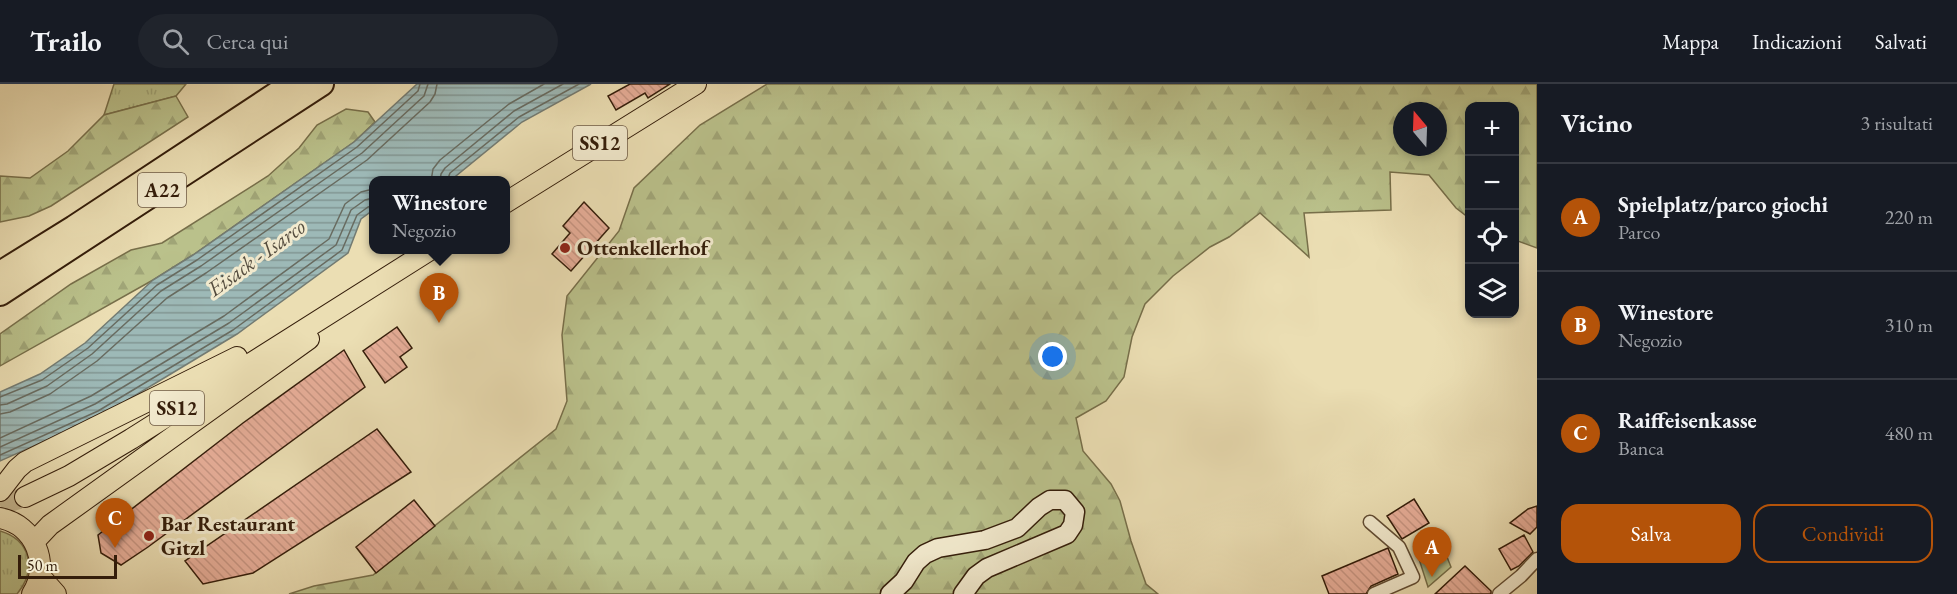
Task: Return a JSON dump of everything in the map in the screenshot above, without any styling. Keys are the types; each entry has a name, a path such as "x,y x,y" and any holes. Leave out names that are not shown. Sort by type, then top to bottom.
{"highway":[{"name":"A22","path":"0,273 291,84"},
{"name":"A22","path":"0,294 322,84"}],"main road":[{"name":"SS12","path":"510,200 696,84"},
{"name":"SS12","path":"25,496 69,476 120,445 422,254"},
{"path":"34,542 50,525 294,351 383,279"},
{"path":"0,491 25,462 239,356 285,340"},
{"path":"0,518 22,528 34,542 41,562 36,585 56,594"}],"street":[{"path":"890,594 904,581 916,562 925,554 938,548 985,540 1017,528 1050,500 1065,500 1075,512 1073,525 1067,534 987,568 976,576 963,594"},
{"path":"1370,522 1399,547 1413,577 1374,594"},
{"path":"1499,594 1537,559"}],"green space":[{"path":"114,84 186,84 176,96 104,115"},
{"path":"767,84 1537,84 1537,248 1519,241 1519,102 1465,102 1465,215 1456,208 1429,175 1390,172 1391,210 1304,213 1309,257 1260,213 1173,276 1145,304 1132,337 1124,377 1106,401 1076,418 1083,451 1111,484 1120,501 1146,584 1158,594 289,594 314,586 373,575 556,429 567,401 562,335 567,296 619,231 634,188 700,125"},
{"path":"176,96 188,117 51,206 29,216 0,222 0,176 30,178 68,151 104,115"},
{"path":"346,109 368,112 375,122 354,142 193,255 0,366 0,334 71,284 131,250 162,243 268,176 299,148 317,125"},
{"path":"0,531 19,541 28,557 27,575 17,594 0,594"},
{"path":"1443,547 1451,567 1428,587 1419,559"}],"water":[{"name":"Eisack - Isarco","path":"417,84 591,84 522,122 456,176 369,176 369,213 361,219 348,253 237,334 101,416 0,461 0,392 40,374 85,343 153,280 193,255 354,142"}],"building":[{"path":"630,84 670,84 648,98 645,93 616,110 608,96"},
{"path":"584,202 609,228 571,271 552,254 570,233 563,226"},
{"path":"397,327 412,348 400,357 407,367 385,383 363,351"},
{"path":"344,350 365,387 121,565 101,553 98,535 243,423"},
{"path":"377,429 411,472 253,573 203,584 185,561"},
{"path":"1414,499 1429,523 1402,539 1387,516"},
{"path":"414,500 435,526 376,573 356,547"},
{"path":"1537,506 1537,527 1530,534 1510,523 1528,509"},
{"path":"1524,535 1533,552 1519,566 1511,570 1499,549"},
{"path":"1388,548 1398,574 1371,586 1366,594 1329,594 1322,576"},
{"path":"1465,566 1491,591 1491,594 1435,594"}],"tunnel":[{"path":"0,505 25,497"}],"place":[{"name":"Ottenkellerhof","path":"565,248"},
{"name":"Winestore","path":"439,323"},
{"name":"Bar Restaurant Gitzl","path":"149,536"},
{"name":"Raiffeisenkasse","path":"115,548"},
{"name":"Spielplatz/parco giochi","path":"1432,577"}]}
